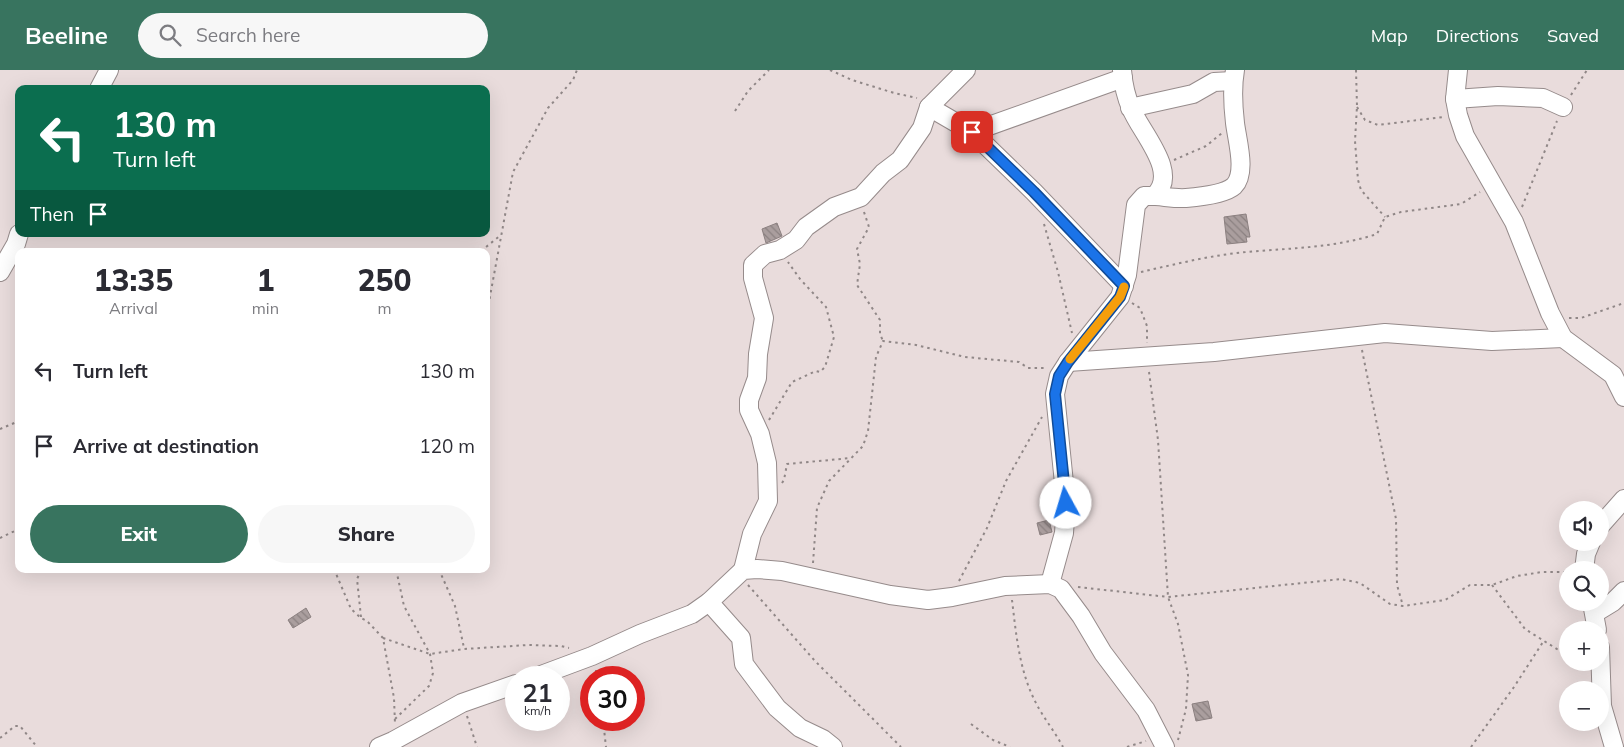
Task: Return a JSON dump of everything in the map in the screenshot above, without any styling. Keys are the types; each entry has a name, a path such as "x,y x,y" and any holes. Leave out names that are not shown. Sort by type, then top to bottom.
{"street":[{"path":"100,85 109,70"},
{"path":"564,666 692,614 709,602 740,572 752,534 768,501 766,463 760,434 750,410 749,400 757,378 758,354 764,318 753,278 753,265 765,254 780,250 796,240 806,227 834,207 861,197 883,173 900,160 922,128 929,107 966,70"},
{"path":"1458,70 1456,107 1465,136 1514,222 1550,313 1563,338 1619,370 1624,397"},
{"path":"972,132 1122,74 1130,108 1162,164 1163,183 1160,191 1154,196"},
{"path":"1055,586 1064,533 1066,503 1055,394 1059,376 1070,358 1124,286 1136,205 1144,196 1184,198 1228,190 1234,186 1238,179 1240,167 1240,150 1235,123 1234,75 1214,82 1193,94 1130,108"},
{"path":"1456,107 1498,96 1543,98 1563,107"},
{"path":"929,107 972,132 1034,192 1124,286"},
{"path":"0,272 18,237"},
{"path":"1070,358 1214,352 1385,333 1492,342 1563,338"},
{"path":"1609,516 1624,499"},
{"path":"740,572 757,569 774,570 890,595 928,600 952,598 1006,586 1055,586 1081,616 1103,653 1146,710 1167,743"},
{"path":"1595,615 1624,591"},
{"path":"709,602 741,638 744,664 777,708 800,728 823,739 833,747"},
{"path":"1601,671 1602,706 1616,724 1614,747"},
{"path":"386,744 462,703 505,688"}],"path":[{"path":"490,296 513,172 548,108 573,80 577,70"},
{"path":"735,111 748,91 769,70"},
{"path":"830,70 852,80 894,93 915,96 929,107"},
{"path":"1356,70 1357,106 1355,141 1358,180 1361,190 1386,217"},
{"path":"1514,222 1563,107 1587,70"},
{"path":"1357,106 1365,120 1378,125 1456,107"},
{"path":"1162,164 1206,146 1235,123"},
{"path":"1128,747 1167,743 1186,709 1188,675 1178,624 1168,597 1158,440 1147,356 1147,326 1140,308 1124,286 1175,264 1245,252 1320,247 1357,240 1377,234 1386,217 1401,212 1461,204 1494,184"},
{"path":"809,577 814,560 817,508 829,482 863,446 868,431 876,358 883,341 880,334 880,320 857,285 860,264 857,249 869,226 866,216 854,199"},
{"path":"883,341 916,345 965,357 1019,362 1028,368 1060,367 1070,358 1069,320 1058,272 1042,219"},
{"path":"485,248 501,235"},
{"path":"760,434 792,382 816,371 820,372 825,366 834,337 826,307 800,280 780,250"},
{"path":"1550,313 1564,318 1581,318 1624,302"},
{"path":"1360,335 1396,519 1396,585 1403,606"},
{"path":"952,598 987,528 1006,481 1055,394"},
{"path":"0,429 15,423"},
{"path":"768,501 784,480 787,464 851,458"},
{"path":"0,538 15,531"},
{"path":"740,572 815,661 900,747"},
{"path":"1055,586 1082,587 1168,597 1341,579 1360,583 1390,604 1403,606 1445,600 1470,585 1492,585 1517,576 1542,572 1559,572"},
{"path":"336,573 351,609 361,618 368,621 383,638 430,654 464,649 528,645 570,648 585,658"},
{"path":"360,573 357,579 361,618"},
{"path":"395,720 429,686 433,673 430,654 404,606 397,573"},
{"path":"441,573 455,606 464,649"},
{"path":"1492,585 1525,629 1559,651"},
{"path":"1006,586 1012,599 1020,659 1033,698 1063,747"},
{"path":"383,638 394,698 395,720 386,744"},
{"path":"1471,747 1514,687 1543,642"},
{"path":"462,703 477,747"},
{"path":"972,724 993,740 1010,747"},
{"path":"0,738 15,726 20,726 37,747"},
{"path":"604,731 606,747"}],"building":[{"path":"1246,214 1250,237 1246,237 1247,242 1227,244 1224,217"},
{"path":"777,223 782,236 766,243 762,229"},
{"path":"1049,520 1052,532 1040,535 1037,523"},
{"path":"306,608 311,617 293,628 288,620"},
{"path":"1208,701 1212,718 1196,721 1192,704"}],"slow traffic":[{"path":"1070,359 1120,297 1124,287"}],"route":[{"path":"972,132 1034,192 1124,286 1120,297 1059,376 1055,394 1066,503"}]}
